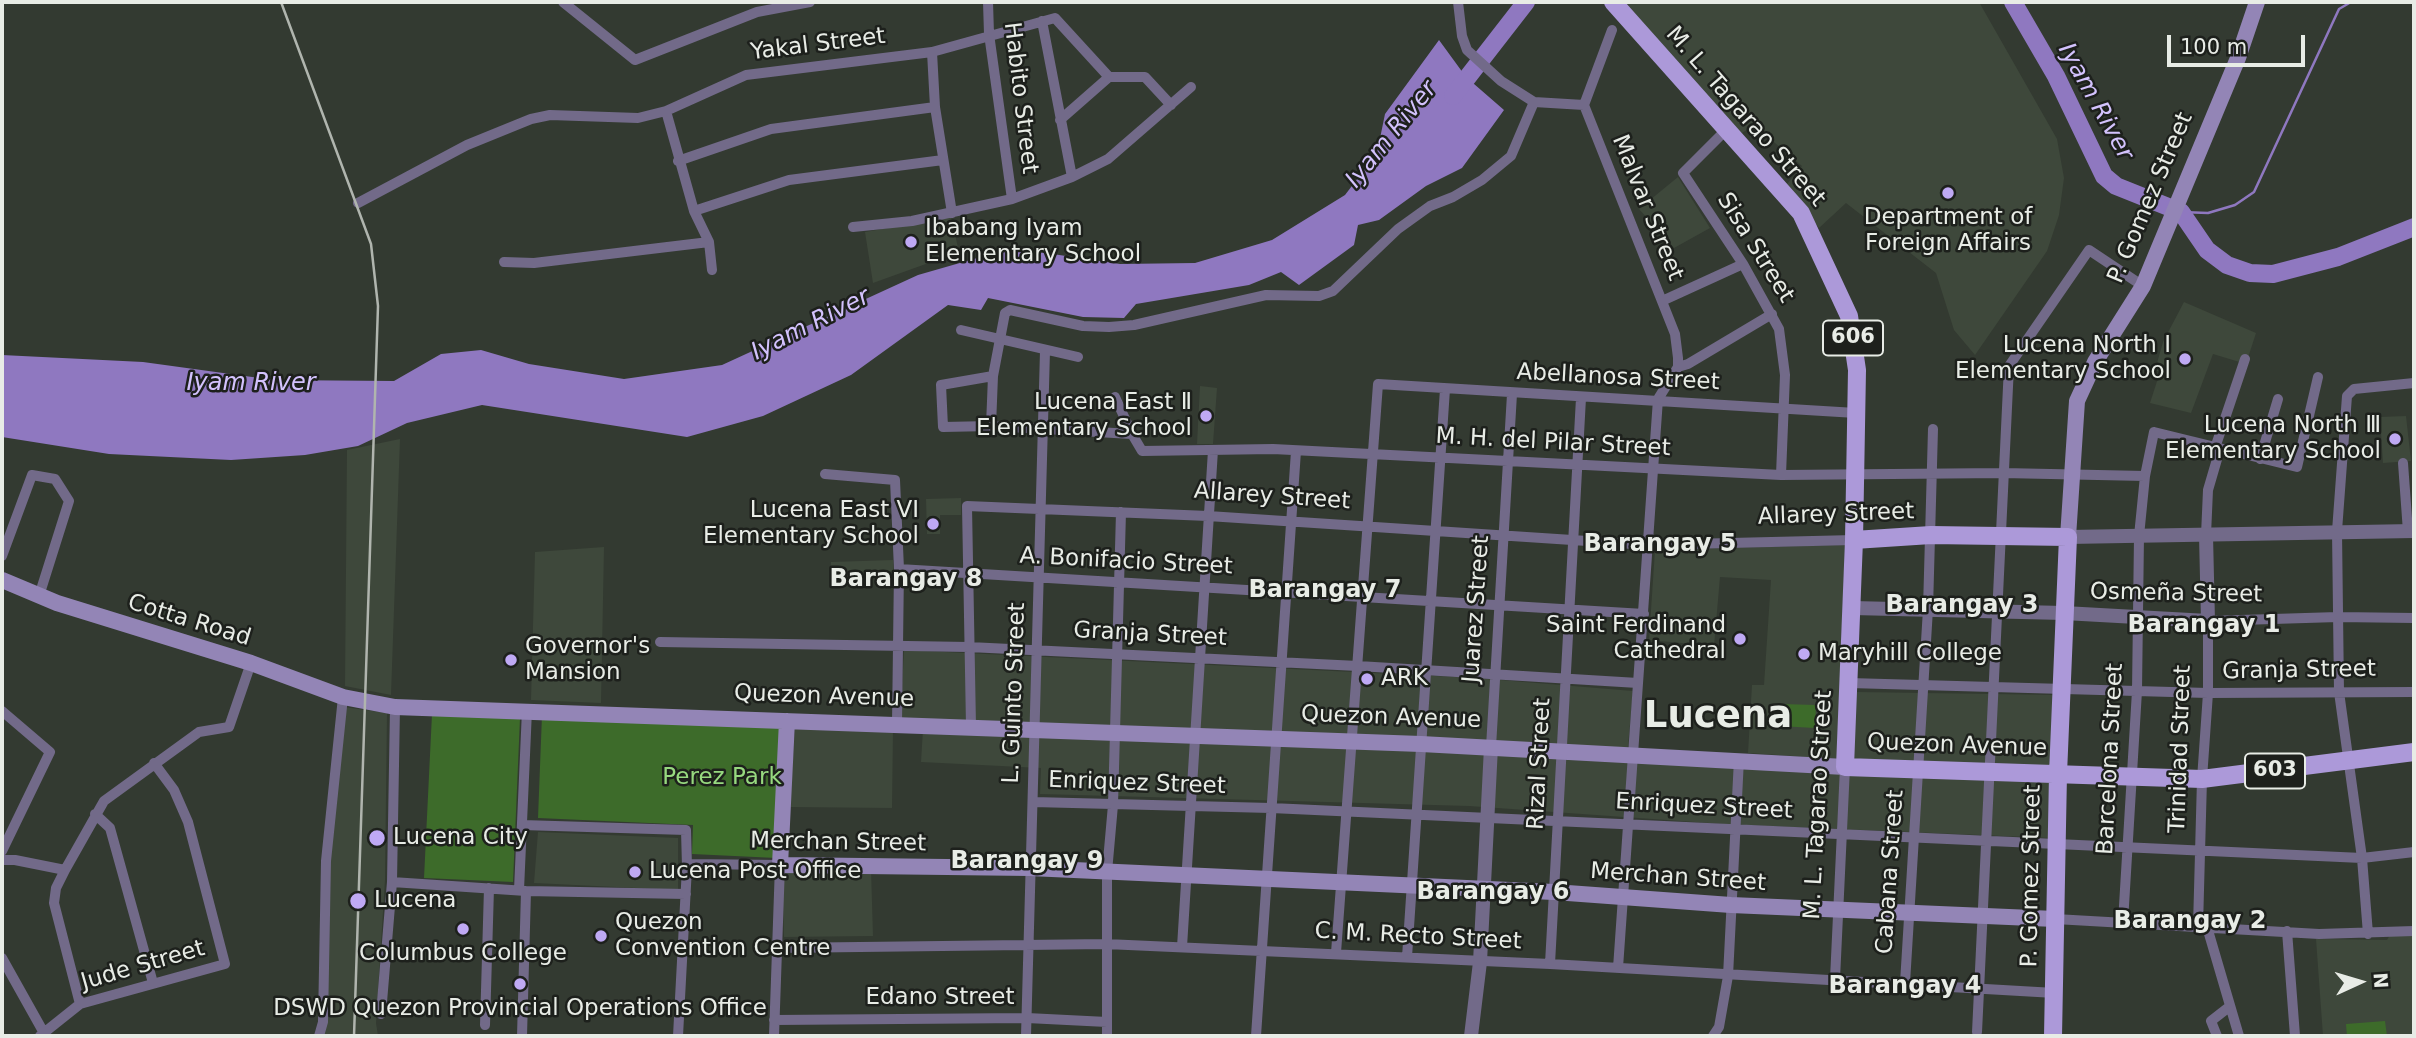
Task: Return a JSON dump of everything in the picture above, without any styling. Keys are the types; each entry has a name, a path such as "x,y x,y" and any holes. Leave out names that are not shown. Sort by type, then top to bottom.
{"main road":[{"name":"M. L. Tagarao Street","path":"1613,2 1725,131 1801,213 1835,281 1852,331 1857,370 1856,474 1845,767"},
{"name":"P. Gomez Street","path":"2053,1036 2064,613 2077,401 2084,383 2143,286 2257,2"},
{"name":"Allarey Street","path":"1854,540 1931,536 2068,537"},
{"name":"Cotta Road","path":"2,580 39,596 251,663 343,697 365,701"},
{"name":"Quezon Avenue","path":"365,701 395,707 1352,741 1845,767 2202,779 2414,752"},
{"path":"780,866 787,721"},
{"name":"Merchan Street","path":"780,866 1030,868 1553,892 1731,905 2055,919"}],"street":[{"path":"566,3 635,60 755,7 810,2"},
{"name":"Habito Street","path":"988,2 989,34 1012,199"},
{"path":"1458,2 1462,36 1470,54 1501,81 1534,102 1584,105 1612,30"},
{"name":"Yakal Street","path":"358,203 412,172 508,126 550,115 638,118 666,111 746,75 932,52 989,34 1055,18 1109,77"},
{"path":"1042,21 1072,177"},
{"path":"932,52 935,107 952,212"},
{"path":"1060,120 1109,77 1145,77 1171,105"},
{"path":"853,227 952,212 1012,199 1072,177 1108,159 1191,87"},
{"path":"991,426 993,376 1005,313 1010,310 1083,326 1109,327 1134,325 1266,295 1319,296 1333,292 1398,229 1430,206 1453,197 1482,180 1511,156 1534,102"},
{"name":"Malvar Street","path":"1584,105 1675,334 1678,367"},
{"path":"678,161 771,129 935,107"},
{"path":"666,111 694,211 709,242 712,270"},
{"name":"Sisa Street","path":"1725,131 1683,173 1743,264 1772,314 1783,348 1781,475"},
{"path":"694,211 789,180 943,160"},
{"path":"504,262 534,263 709,242"},
{"path":"1977,1032 2003,535 2003,473 2009,366 2089,250 2143,286"},
{"path":"1662,301 1743,264"},
{"path":"1618,968 1658,400 1678,367 1688,364 1772,314"},
{"path":"961,330 1078,358"},
{"name":"L. Guinto Street","path":"1026,1036 1045,351"},
{"name":"Trinidad Street","path":"2239,1036 2202,927 2200,850 2208,693 2208,490 2217,448 2245,359"},
{"path":"993,376 940,385 943,427 991,426 1132,434 1115,397"},
{"path":"2217,448 2297,467 2318,377"},
{"path":"2368,934 2362,858 2339,692 2337,531 2347,396 2354,389 2414,383"},
{"name":"Abellanosa Street","path":"1374,454 1378,384 1856,414"},
{"path":"1407,957 1445,389"},
{"name":"Juarez Street","path":"1471,1036 1479,962 1512,394"},
{"name":"Rizal Street","path":"1550,964 1581,398"},
{"path":"2260,458 2278,399"},
{"name":"Cabana Street","path":"1905,983 1928,609 1933,429"},
{"name":"Barcelona Street","path":"2123,922 2137,691 2138,536 2145,476 2154,432 2217,448"},
{"name":"M. H. del Pilar Street","path":"1132,434 1142,451 1296,451 1442,457 1653,471 1781,475 2003,473 2145,476"},
{"path":"1182,947 1188,806 1213,450"},
{"path":"1256,1036 1296,451"},
{"path":"1336,953 1374,454"},
{"path":"2403,463 2411,531"},
{"path":"825,474 895,480 899,569 897,723"},
{"path":"2,556 32,475 55,479 69,501 39,596"},
{"name":"Allarey Street","path":"968,573 967,506 1208,516 1648,545 1854,540"},
{"path":"1107,1036 1107,872 1114,805 1121,512"},
{"name":"Allarey Street","path":"2068,537 2411,531"},
{"name":"A. Bonifacio Street","path":"899,569 1644,614"},
{"path":"968,573 971,726"},
{"name":"Osmeña Street","path":"1852,608 2064,613 2139,620 2414,618"},
{"name":"Granja Street","path":"660,642 970,647 1358,666 1639,684"},
{"path":"80,1004 55,910 56,888 65,870 104,801 204,730 229,727 251,663"},
{"name":"Granja Street","path":"1849,683 2208,693 2414,692"},
{"path":"319,1036 323,1021 326,861 343,697"},
{"path":"381,1014 392,882 395,707"},
{"path":"522,1036 522,825 527,710"},
{"path":"2,711 50,752 2,851"},
{"path":"1718,1033 1728,975 1739,760"},
{"name":"Jude Street","path":"42,1034 80,1004 225,964 188,822 173,790 155,763"},
{"name":"M. L. Tagarao Street","path":"1835,979 1845,767"},
{"name":"Enriquez Street","path":"1033,802 1271,808 2362,858 2414,852"},
{"path":"96,814 110,828 153,984"},
{"path":"522,825 686,830 686,894 678,1036"},
{"path":"2,860 65,870"},
{"name":"Merchan Street","path":"687,864 780,866"},
{"path":"774,1036 780,866"},
{"path":"392,882 522,890 686,894"},
{"path":"485,1025 489,888"},
{"name":"Merchan Street","path":"2055,919 2368,934 2414,931"},
{"path":"2287,931 2295,1036"},
{"name":"C. M. Recto Street","path":"778,948 1106,944 1550,964 2054,993"},
{"path":"2,960 42,1034"},
{"path":"2217,1036 2211,1021 2229,1007"},
{"name":"Edano Street","path":"774,1020 1027,1018 1107,1022"}],"shaded area":[{"path":"1622,2 1979,2 2057,139 2064,178 2059,215 2047,251 1975,355 1954,330 1936,273 1846,203 1819,228 1787,184 1802,166 1754,125 1742,133"},
{"path":"1678,177 1710,228 1674,248 1639,209"},
{"name":"Ibabang Iyam Elementary School","path":"951,217 959,252 873,283 865,232"},
{"name":"Lucena North I Elementary School","path":"2184,302 2256,333 2246,364 2213,354 2191,413 2150,403 2160,372 2155,370 2163,342"},
{"name":"Lucena East Ⅱ Elementary School","path":"1200,386 1217,388 1213,444 1197,444"},
{"name":"Lucena North Ⅲ Elementary School","path":"2406,416 2411,461 2383,463 2380,417"},
{"path":"400,439 391,695 345,686 347,450"},
{"name":"Lucena East VI Elementary School","path":"961,498 961,515 940,515 940,534 927,534 926,499"},
{"name":"Maryhill College","path":"1845,545 1837,759 1748,753 1752,685 1764,685 1771,580 1720,577 1714,646 1649,640 1655,550"},
{"path":"604,547 601,703 531,700 535,552"},
{"path":"893,560 894,575 831,578 831,562"},
{"path":"904,650 1476,678 1633,691 1627,757 1845,767 1856,692 2059,695 2050,838 1723,824 1469,806 1040,794 1041,768 921,762 923,729 900,728"},
{"path":"344,707 387,713 385,880 376,1023 378,1036 323,1036 323,911"},
{"path":"795,726 893,730 892,808 790,807"},
{"path":"538,832 678,838 678,890 534,883"},
{"path":"871,869 873,936 784,937 782,870"},
{"path":"2390,935 2414,935 2414,1036 2323,1036 2316,939 2387,940"}],"green space":[{"path":"1780,704 1816,705 1815,728 1779,726"},
{"path":"432,714 520,718 513,882 424,878"},
{"name":"Perez Park","path":"542,715 782,727 776,858 692,854 693,825 538,818"},
{"path":"2385,1021 2387,1036 2347,1036 2346,1024"}],"water":[{"path":"1439,40 1466,77 1504,110 1462,168 1426,186 1379,220 1358,225 1354,245 1299,285 1281,272 1249,285 1136,304 1124,318 1083,317 988,298 981,310 948,305 851,375 763,416 687,437 482,405 407,423 358,446 305,455 231,460 109,454 2,437 2,355 143,362 274,380 394,381 441,354 481,350 529,364 624,379 722,365 918,275 1012,248 1120,264 1195,263 1272,240 1345,195 1377,153 1385,114"}],"waterway":[{"name":"Iyam River","path":"1453,96 1526,2"},
{"name":"Iyam River","path":"2013,2 2056,76 2104,176 2116,186 2181,212 2207,250 2227,265 2250,273 2273,274 2338,257 2414,227"},
{"path":"2181,212 2208,213 2235,205 2254,192 2339,9 2351,2"}],"railway":[{"path":"281,2 371,244 378,306 354,1036"}],"place":[{"name":"Department of Foreign Affairs","path":"1948,193"},
{"name":"Ibabang Iyam Elementary School","path":"911,242"},
{"name":"Lucena North I Elementary School","path":"2185,359"},
{"name":"Lucena East Ⅱ Elementary School","path":"1206,416"},
{"name":"Lucena North Ⅲ Elementary School","path":"2395,439"},
{"name":"Lucena East VI Elementary School","path":"933,524"},
{"name":"Saint Ferdinand Cathedral","path":"1740,639"},
{"name":"Maryhill College","path":"1804,654"},
{"name":"Governor's Mansion","path":"511,660"},
{"name":"ARK","path":"1367,679"},
{"name":"Lucena City","path":"377,838"},
{"name":"Lucena Post Office","path":"635,872"},
{"name":"Lucena","path":"358,901"},
{"name":"Columbus College","path":"463,929"},
{"name":"Quezon Convention Centre","path":"601,936"},
{"name":"DSWD Quezon Provincial Operations Office","path":"520,984"}],"district":[{"name":"Barangay 5","path":"1660,545"},
{"name":"Barangay 8","path":"906,580"},
{"name":"Barangay 7","path":"1325,591"},
{"name":"Barangay 3","path":"1962,606"},
{"name":"Barangay 1","path":"2204,626"},
{"name":"Lucena","path":"1718,717"},
{"name":"Barangay 9","path":"1027,862"},
{"name":"Barangay 6","path":"1493,893"},
{"name":"Barangay 2","path":"2190,922"},
{"name":"Barangay 4","path":"1905,987"}]}
